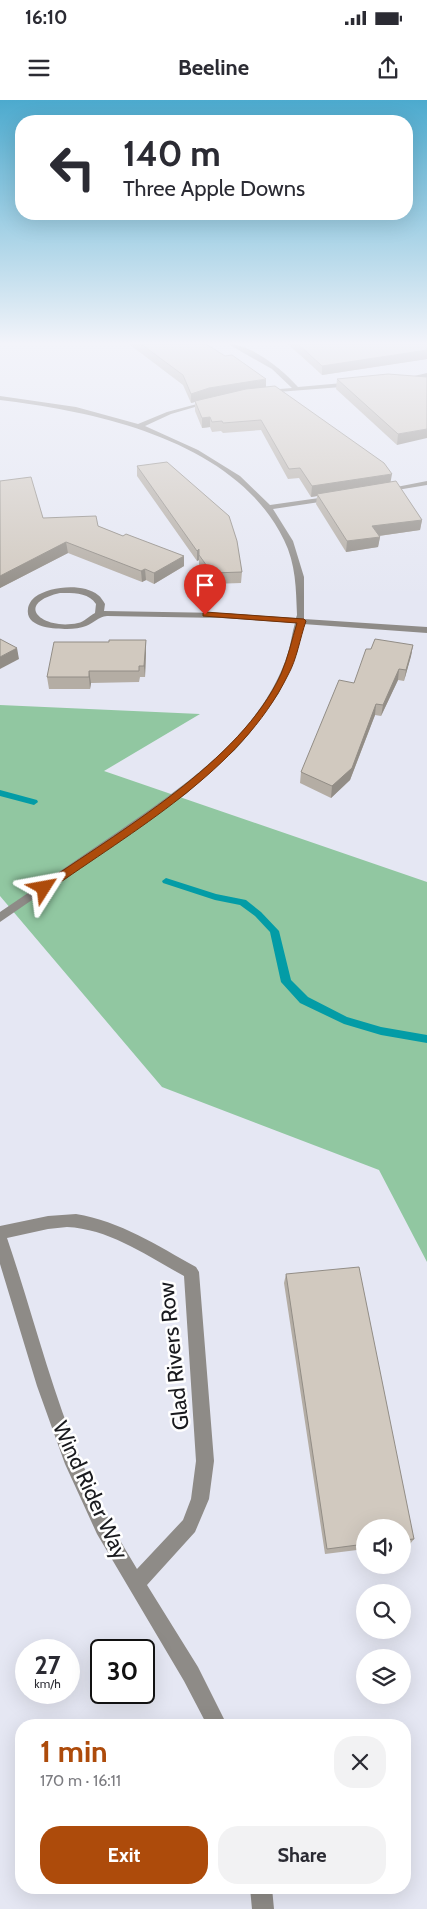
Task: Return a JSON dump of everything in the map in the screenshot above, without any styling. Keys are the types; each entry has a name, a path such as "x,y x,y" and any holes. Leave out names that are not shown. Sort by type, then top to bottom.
{"street":[{"path":"0,918 149,816 182,792 217,761 245,733 269,702 285,674 302,621 303,596 297,560 290,540 268,508 249,486 220,465 196,451 145,428"},
{"path":"378,491 427,483"},
{"path":"268,508 339,497"},
{"path":"99,614 102,609 100,602 95,596 79,591 63,591 48,594 34,602 31,608 32,615 37,621 58,627 82,625 91,621 99,614 205,615 427,630"},
{"name":"Glad Rivers Row","path":"0,1233 41,1224 76,1221 110,1229 191,1272 205,1462 200,1498 189,1526 136,1583"},
{"name":"Wind Rider Way","path":"0,1239 59,1428 103,1528 201,1690 214,1719"},
{"path":"262,1894 263,1909"}],"green space":[{"path":"0,705 200,714 104,771 427,882 427,1262 379,1170 162,1087 0,896"}],"building":[{"path":"266,428 335,428 384,463 392,474 312,486 300,468 289,469"},
{"path":"392,428 427,428 427,429 398,434"},
{"path":"167,462 229,516 237,541 242,572 212,573 199,555 199,549 197,551 137,466"},
{"path":"31,477 43,518 96,516 98,526 123,536 126,534 184,556 154,573 145,569 141,571 66,542 0,576 0,481"},
{"path":"396,481 422,520 372,526 380,537 347,541 317,494"},
{"path":"0,639 17,648 0,657"},
{"path":"375,639 413,645 406,670 399,669 383,705 376,704 352,768 332,786 301,772 339,680 354,683 366,649 371,649"},
{"path":"109,640 146,640 144,666 139,666 139,671 89,671 89,677 47,677 54,642 109,642"},
{"path":"359,1267 410,1519 356,1519 356,1545 327,1549 286,1274"},
{"path":"411,1524 414,1539 411,1539"}],"waterway":[{"path":"0,793 34,802"},
{"path":"166,881 215,897 243,902 258,914 274,931 286,982 304,1000 344,1020 381,1031 427,1039"}],"route":[{"path":"44,888 182,792 210,768 245,733 269,702 285,674 302,621 205,615"}]}
